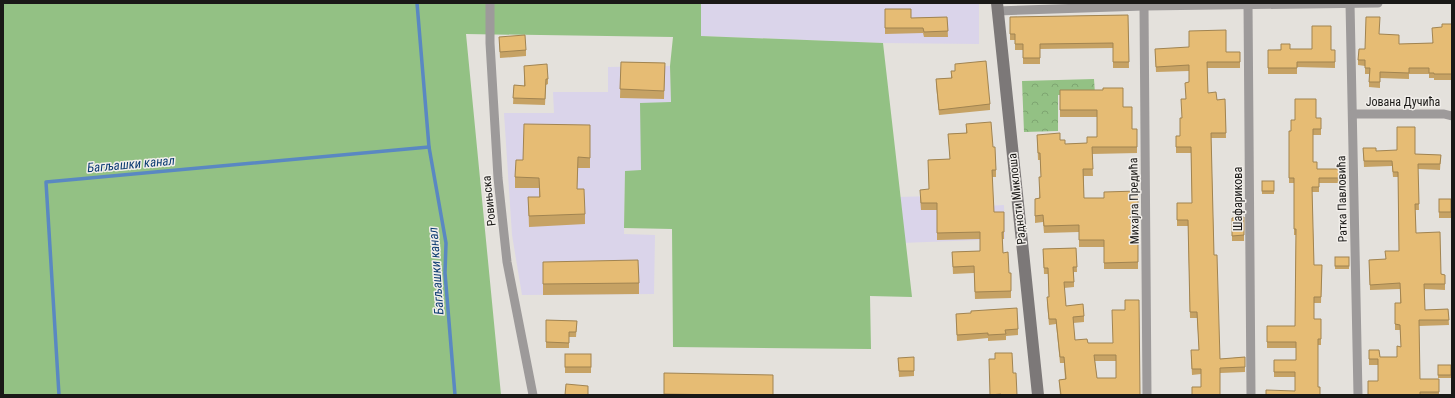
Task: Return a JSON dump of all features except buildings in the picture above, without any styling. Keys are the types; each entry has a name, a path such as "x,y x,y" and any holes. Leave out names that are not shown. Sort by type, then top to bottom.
{"street":[{"name":"Ровињска","path":"490,3 490,43 498,178 507,262 532,395"},
{"name":"Ратка Павловића","path":"1350,3 1358,395"},
{"path":"997,7 1378,3"},
{"name":"Шафарикова","path":"1248,4 1251,395"},
{"name":"Михајла Предића","path":"1144,6 1148,395"},
{"name":"Радноти Миклоша","path":"997,7 1038,395"},
{"name":"Јована Дучића","path":"1353,114 1444,114 1452,116"}],"shaded area":[{"path":"701,3 979,3 979,44 883,43 701,36"},
{"path":"670,66 671,103 641,171 625,172 624,234 655,235 654,294 522,295 512,235 504,113 554,113 553,92 608,92 608,67"},
{"path":"966,195 967,207 1004,205 1005,239 901,243 899,197"}],"green space":[{"path":"3,3 701,3 701,36 883,43 912,297 870,296 871,349 673,347 672,229 624,228 625,171 641,170 640,103 671,102 670,66 673,37 466,34 501,395 3,395"},
{"path":"1094,79 1095,94 1058,95 1058,131 1024,132 1022,81"}],"waterway":[{"name":"Багљашки канал","path":"417,3 429,147 446,243 445,273 455,395"},
{"name":"Багљашки канал","path":"59,395 46,182 429,147"}]}
